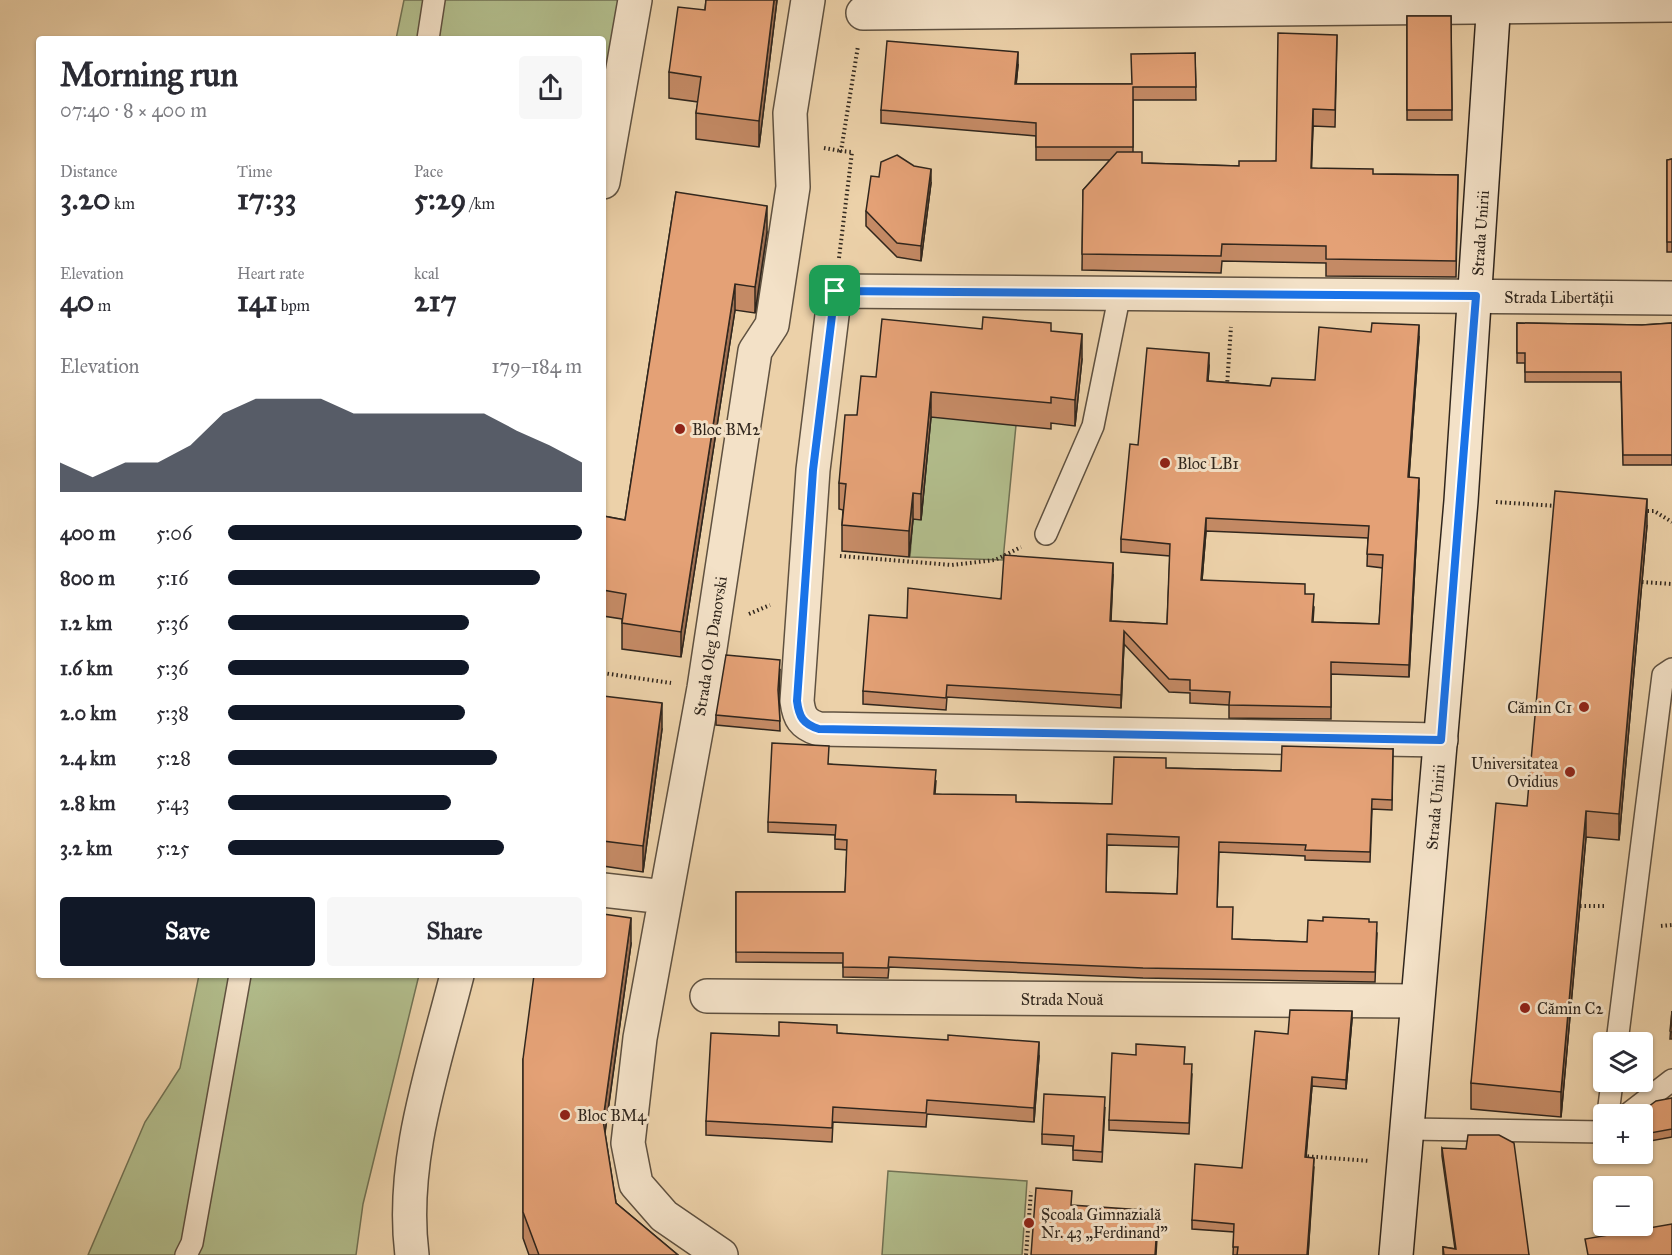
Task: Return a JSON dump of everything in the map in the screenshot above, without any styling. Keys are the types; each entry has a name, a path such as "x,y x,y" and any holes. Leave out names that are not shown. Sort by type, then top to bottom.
{"street":[{"path":"606,165 635,0"},
{"name":"Strada Oleg Danovski","path":"721,1255 664,1216 636,1184 628,1143 640,1038 704,688 755,351 772,326 793,187 790,113 808,0"},
{"path":"863,13 1494,3 1672,5"},
{"name":"Strada Unirii","path":"1396,1255 1441,740 1476,296 1494,3"},
{"path":"835,291 806,553 797,701 799,715 807,726 819,729 1441,740"},
{"name":"Strada Libertății","path":"835,291 1672,298"},
{"path":"606,890 665,897"},
{"path":"412,1255 408,1221 417,1135 457,978"},
{"name":"Strada Nouă","path":"707,996 1417,1001"}],"lane":[{"path":"428,36 434,0"},
{"path":"1046,534 1093,426 1120,293"},
{"path":"1618,1032 1663,675 1672,669"},
{"path":"186,1255 192,1243 239,978"},
{"path":"1641,1104 1672,1080"},
{"path":"1407,1129 1593,1132"}],"path":[{"path":"835,291 852,152 842,151 863,13"},
{"path":"1226,389 1233,294"},
{"path":"1493,502 1563,506"},
{"path":"1632,510 1654,512 1672,522"},
{"path":"806,553 951,565 995,560 1046,534"},
{"path":"1642,582 1672,584"},
{"path":"713,628 804,591"},
{"path":"606,674 704,688"},
{"path":"1292,1155 1404,1163"},
{"path":"1026,1255 1031,1192"}],"green space":[{"path":"404,0 621,0 606,82 606,36 397,36"},
{"path":"923,408 1016,425 1003,560 910,557 913,519 921,519 928,444"},
{"path":"198,978 418,978 363,1204 356,1255 88,1255 145,1122 180,1068"},
{"path":"888,1171 1027,1181 1022,1255 882,1255"}],"building":[{"path":"706,0 774,0 759,121 696,113 701,77 669,72 678,7 705,10"},
{"path":"1407,16 1451,16 1452,110 1407,110"},
{"path":"1278,33 1337,35 1335,110 1313,109 1311,168 1373,169 1373,174 1458,175 1456,261 1326,259 1326,246 1222,244 1221,256 1082,254 1083,190 1117,152 1142,152 1142,163 1239,166 1239,161 1276,161"},
{"path":"887,41 1018,52 1015,84 1132,84 1131,54 1195,53 1196,87 1133,87 1133,147 1036,147 1036,123 881,110"},
{"path":"897,155 914,166 931,169 921,246 897,243 866,211 871,176 879,177 881,162"},
{"path":"1672,159 1672,242 1667,242 1667,160"},
{"name":"Bloc BM2","path":"676,192 767,206 755,287 735,284 681,632 622,623 626,594 606,591 606,517 625,520"},
{"path":"983,317 1051,323 1051,331 1082,334 1075,400 1051,397 1051,403 931,392 921,494 913,493 909,531 842,525 846,484 839,483 845,415 857,415 861,376 876,377 882,319 982,329"},
{"path":"1372,323 1419,325 1408,477 1419,478 1409,665 1331,662 1331,707 1229,705 1230,692 1190,690 1190,680 1169,679 1124,631 1121,695 947,685 946,698 863,691 869,615 907,618 908,588 1001,599 1004,555 1113,563 1110,621 1167,624 1170,544 1121,539 1130,444 1138,445 1147,348 1209,353 1207,381 1270,386 1272,378 1315,380 1319,327 1371,332","holes":["1206,518 1369,526 1367,554 1383,555 1379,624 1312,622 1314,594 1305,594 1305,584 1201,580"]},
{"path":"1517,323 1642,325 1672,323 1672,455 1623,455 1621,372 1525,372 1525,353 1517,353"},
{"path":"1555,491 1647,499 1619,814 1586,811 1561,1092 1471,1083 1496,803 1527,806"},
{"path":"726,655 780,660 778,690 780,721 716,715"},
{"path":"606,696 662,703 643,846 606,841"},
{"path":"772,743 829,746 828,764 936,770 934,794 1016,795 1016,802 1112,804 1114,757 1166,758 1166,768 1281,771 1282,746 1393,749 1392,800 1372,799 1370,852 1305,850 1306,845 1219,842 1217,907 1233,907 1232,939 1307,942 1308,920 1323,921 1323,917 1369,919 1369,922 1377,922 1375,972 1143,968 889,957 888,968 843,967 843,953 736,952 736,892 845,892 847,840 835,839 836,825 768,822","holes":["1107,834 1179,837 1177,894 1106,892"]},
{"name":"Bloc BM4","path":"606,914 631,918 603,1120 616,1203 678,1255 539,1255 523,1212 523,1059 534,978 606,978"},
{"path":"1290,1010 1352,1011 1346,1080 1312,1077 1305,1157 1314,1158 1307,1255 1237,1255 1238,1247 1233,1247 1234,1224 1192,1220 1195,1164 1242,1168 1255,1031 1288,1034"},
{"path":"779,1022 837,1025 837,1033 948,1040 948,1035 1039,1042 1034,1108 927,1100 926,1113 833,1107 832,1128 706,1121 711,1033 779,1036"},
{"path":"1136,1044 1185,1047 1184,1064 1192,1064 1189,1123 1109,1120 1112,1053 1136,1055"},
{"path":"1044,1094 1105,1097 1102,1152 1073,1150 1074,1136 1042,1134"},
{"path":"1672,1098 1672,1129 1653,1133 1652,1104"},
{"path":"1468,1135 1499,1135 1514,1143 1529,1255 1444,1255 1443,1247 1456,1249 1442,1148 1466,1149"},
{"path":"1036,1188 1072,1191 1071,1205 1158,1211 1155,1255 1031,1255"},
{"path":"1672,1224 1672,1255 1588,1255 1585,1239 1602,1236 1653,1236 1653,1227"}],"place":[{"name":"Bloc BM2","path":"680,429"},
{"name":"Bloc LB1","path":"1165,463"},
{"name":"Cămin C1","path":"1584,707"},
{"name":"Universitatea Ovidius","path":"1570,772"},
{"name":"Cămin C2","path":"1525,1008"},
{"name":"Bloc BM4","path":"565,1115"},
{"name":"Școala Gimnazială Nr. 43 „Ferdinand”","path":"1029,1223"}],"route":[{"path":"835,291 1476,296 1441,740 819,729 807,726 799,715 797,701 806,553 813,470 835,291"}]}
